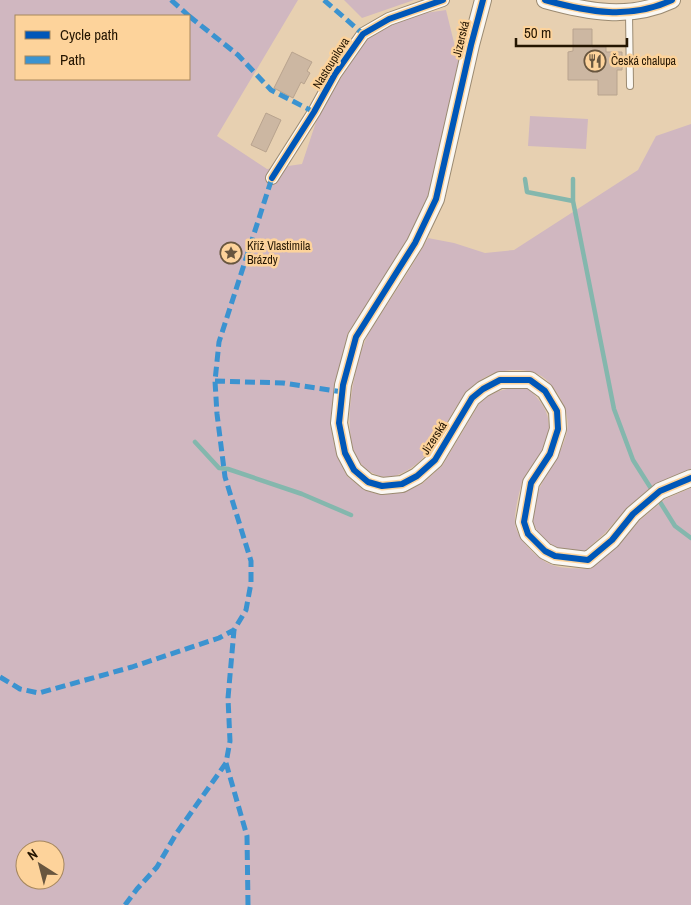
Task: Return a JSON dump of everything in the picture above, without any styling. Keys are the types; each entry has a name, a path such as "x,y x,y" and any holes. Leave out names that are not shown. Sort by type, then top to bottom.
{"street":[{"name":"Nastoupilova","path":"272,178 314,112 335,74 363,34 389,18 443,0"},
{"name":"Jizerská","path":"484,0 471,45 436,199 415,243 356,337 343,385 339,424 345,453 354,470 368,482 382,486 402,484 416,476 435,460 472,398 482,389 500,380 530,380 545,391 557,412 558,429 550,454 531,483 524,522 528,534 544,551 555,556 588,560 612,540 634,514 660,491 691,478"},
{"path":"545,0 605,13 636,12 672,0"}],"lane":[{"path":"629,12 630,86"}],"shaded area":[{"path":"0,0 298,0 217,136 267,169 302,164 319,113 365,39 387,26 412,15 446,10 459,63 430,198 399,255 348,333 335,384 330,424 337,456 347,476 364,490 381,495 405,492 422,484 442,466 479,404 490,395 502,390 527,388 541,402 548,417 549,426 546,443 522,482 516,507 515,523 523,542 546,562 566,568 590,569 618,546 640,520 665,499 691,488 691,905 0,905"},
{"path":"344,0 414,0 362,18"},
{"path":"530,116 588,119 586,149 528,146"},
{"path":"691,124 691,469 655,484 627,508 605,533 585,551 562,549 551,544 536,530 533,514 539,488 565,439 568,425 566,413 556,391 549,382 538,374 520,370 496,373 478,381 465,395 433,446 419,462 402,473 387,477 377,475 364,467 356,456 350,425 350,406 360,354 369,334 428,238 454,243 485,253 514,250 638,170 656,136"}],"building":[{"name":"Česká chalupa","path":"573,29 592,29 592,47 606,47 606,52 622,52 622,70 617,70 617,95 598,95 598,80 568,80 568,52 573,51"},
{"path":"292,52 312,62 307,71 310,73 304,84 301,82 293,98 274,88"},
{"path":"266,113 281,120 266,152 251,145"}],"waterway":[{"path":"525,179 527,192 573,201 614,409 633,460 652,490"},
{"path":"573,179 573,201"},
{"path":"195,442 219,468 228,469 302,494 351,515"},
{"path":"660,502 675,526 691,538"}],"marked path":[{"path":"171,0 188,15"},
{"path":"324,0 363,34"},
{"path":"190,17 238,55 271,90 314,112"},
{"path":"125,905 157,867 176,834 226,763 230,741 228,698 234,630 246,610 251,583 251,561 225,477 215,381 219,342 272,178"},
{"path":"215,381 283,383 343,392"},
{"path":"0,677 20,689 39,693 132,667 219,638 234,630"},
{"path":"226,763 247,836 248,905"}],"cycle path":[{"path":"272,178 314,112 335,74 363,34 389,19 443,0"},
{"path":"483,0 436,199 415,243 356,337 343,385 339,423 345,453 354,470 368,482 382,486 402,484 417,476 435,460 472,398 483,389 500,380 530,380 545,391 557,411 558,429 550,454 531,483 524,522 528,534 545,551 555,556 588,560 612,540 633,514 660,491 691,478"},
{"path":"545,0 577,8 609,12 640,10 672,0"}],"place":[{"name":"Česká chalupa","path":"595,61"},
{"name":"Kříž Vlastimila Brázdy","path":"231,253"}]}
